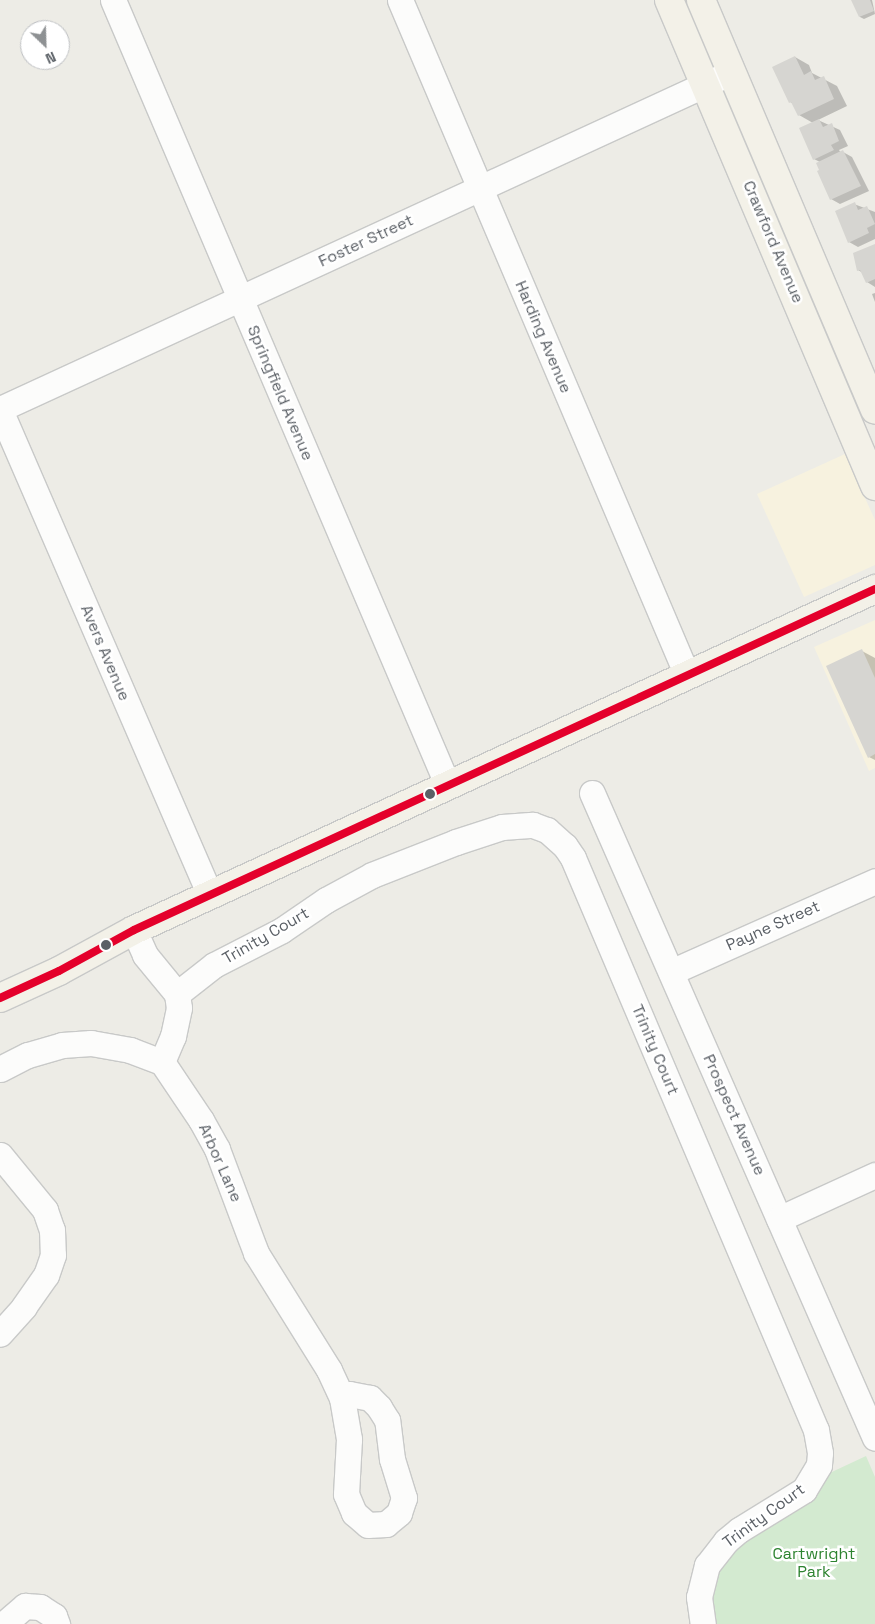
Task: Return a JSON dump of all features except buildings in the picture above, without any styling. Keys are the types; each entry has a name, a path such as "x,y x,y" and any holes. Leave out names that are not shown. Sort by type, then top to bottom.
{"main road":[{"name":"Crawford Avenue","path":"669,0 875,486"},
{"name":"Crawford Avenue","path":"701,0 875,410"},
{"path":"0,998 59,971 134,930 875,588"}],"street":[{"name":"Springfield Avenue","path":"112,0 448,786"},
{"name":"Harding Avenue","path":"400,0 687,675"},
{"name":"Foster Street","path":"0,410 732,72"},
{"name":"Avers Avenue","path":"0,410 210,895"},
{"name":"Prospect Avenue","path":"592,793 875,1438"},
{"name":"Trinity Court","path":"177,994 214,965 282,930 334,896 372,875 456,842 502,827 533,825 547,830 565,846 574,858 816,1430 820,1453 819,1465 804,1490 788,1502 738,1530 726,1541 707,1565 699,1597 703,1624"},
{"name":"Payne Street","path":"670,972 875,881"},
{"path":"0,1069 28,1055 62,1045 91,1043 130,1050 162,1062 173,1036 179,1008 177,994 145,955 134,930"},
{"name":"Arbor Lane","path":"162,1062 202,1120 217,1149 256,1253 329,1370 342,1398 349,1439 346,1494 354,1513 368,1525 386,1524 399,1513 404,1498 392,1459 387,1420 379,1407 370,1398 349,1394 342,1398"},
{"path":"0,1155 45,1210 52,1230 53,1255 46,1275 24,1307 0,1334"},
{"path":"779,1219 875,1175"},
{"path":"4,1624 25,1606 40,1607 54,1616 57,1624"}],"shaded area":[{"path":"845,454 875,520 875,565 804,597 757,494"},
{"path":"875,620 875,768 869,771 814,647"}],"green space":[{"name":"Cartwright Park","path":"866,1456 875,1477 875,1624 712,1624 709,1603 713,1569 819,1478"}],"transit line":[{"path":"0,998 59,971 134,930 875,589"}]}
